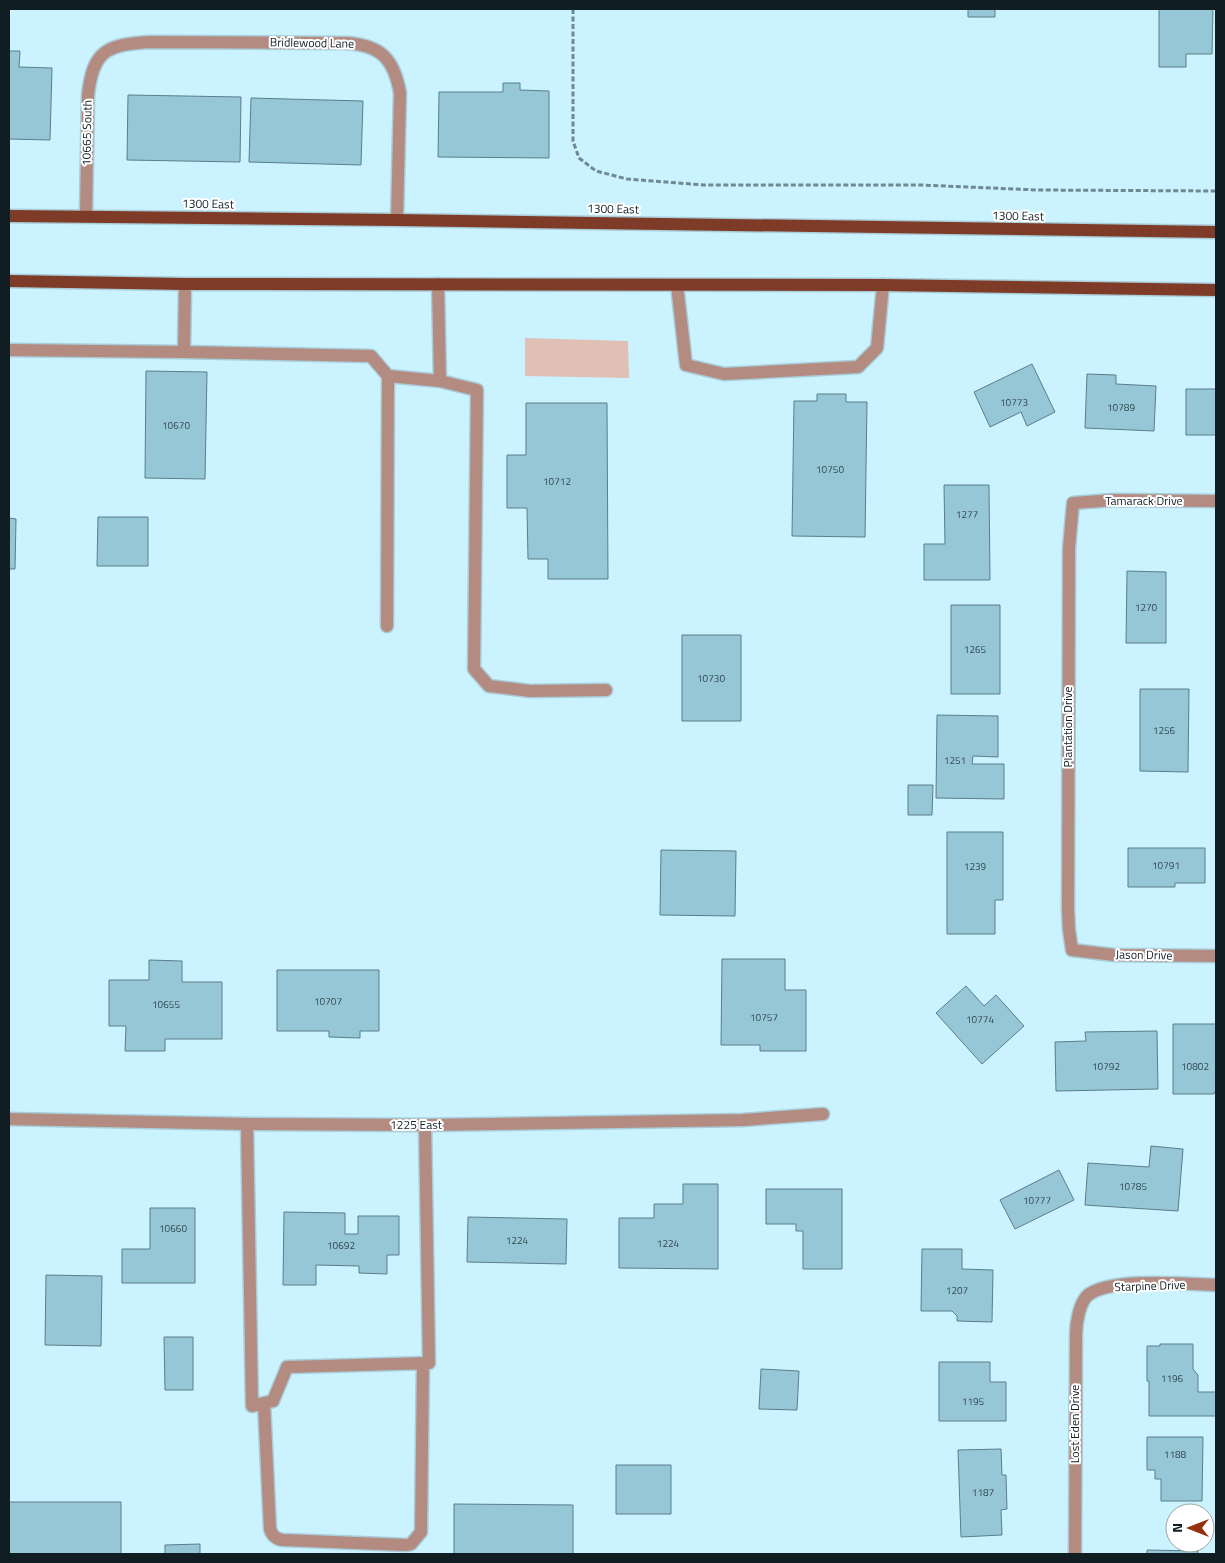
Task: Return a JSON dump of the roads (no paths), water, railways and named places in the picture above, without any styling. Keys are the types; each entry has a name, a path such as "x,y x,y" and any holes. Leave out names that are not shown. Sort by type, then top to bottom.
{"main road":[{"name":"1300 East","path":"9,216 1216,232"},
{"path":"9,281 185,284 883,285 1216,290"}],"street":[{"name":"Bridlewood Lane","path":"102,54 115,47 148,42 346,43 374,48 393,67 400,93 397,220"},
{"name":"10665 South","path":"86,216 89,86 94,65 102,54"},
{"path":"184,352 185,284"},
{"path":"438,284 440,381"},
{"path":"677,285 686,365 724,374 858,367 877,348 883,285"},
{"path":"9,350 371,356 388,376 387,626"},
{"path":"388,376 440,381 477,390 474,669 489,686 530,692 606,690"},
{"name":"Tamarack Drive","path":"1073,503 1114,500 1216,501"},
{"name":"Plantation Drive","path":"1072,950 1069,930 1068,890 1069,558 1073,503"},
{"name":"Jason Drive","path":"1072,950 1114,955 1216,956"},
{"name":"1225 East","path":"9,1119 247,1124 425,1125 743,1120 823,1114"},
{"path":"247,1124 252,1406 273,1401 287,1367 429,1363 425,1125"},
{"name":"Starpine Drive","path":"1087,1296 1102,1288 1120,1285 1216,1285"},
{"name":"Lost Eden Drive","path":"1075,1554 1076,1335 1080,1308 1087,1296"},
{"path":"264,1403 270,1528 272,1534 277,1539 411,1544 420,1532 422,1521 423,1363"}]}
